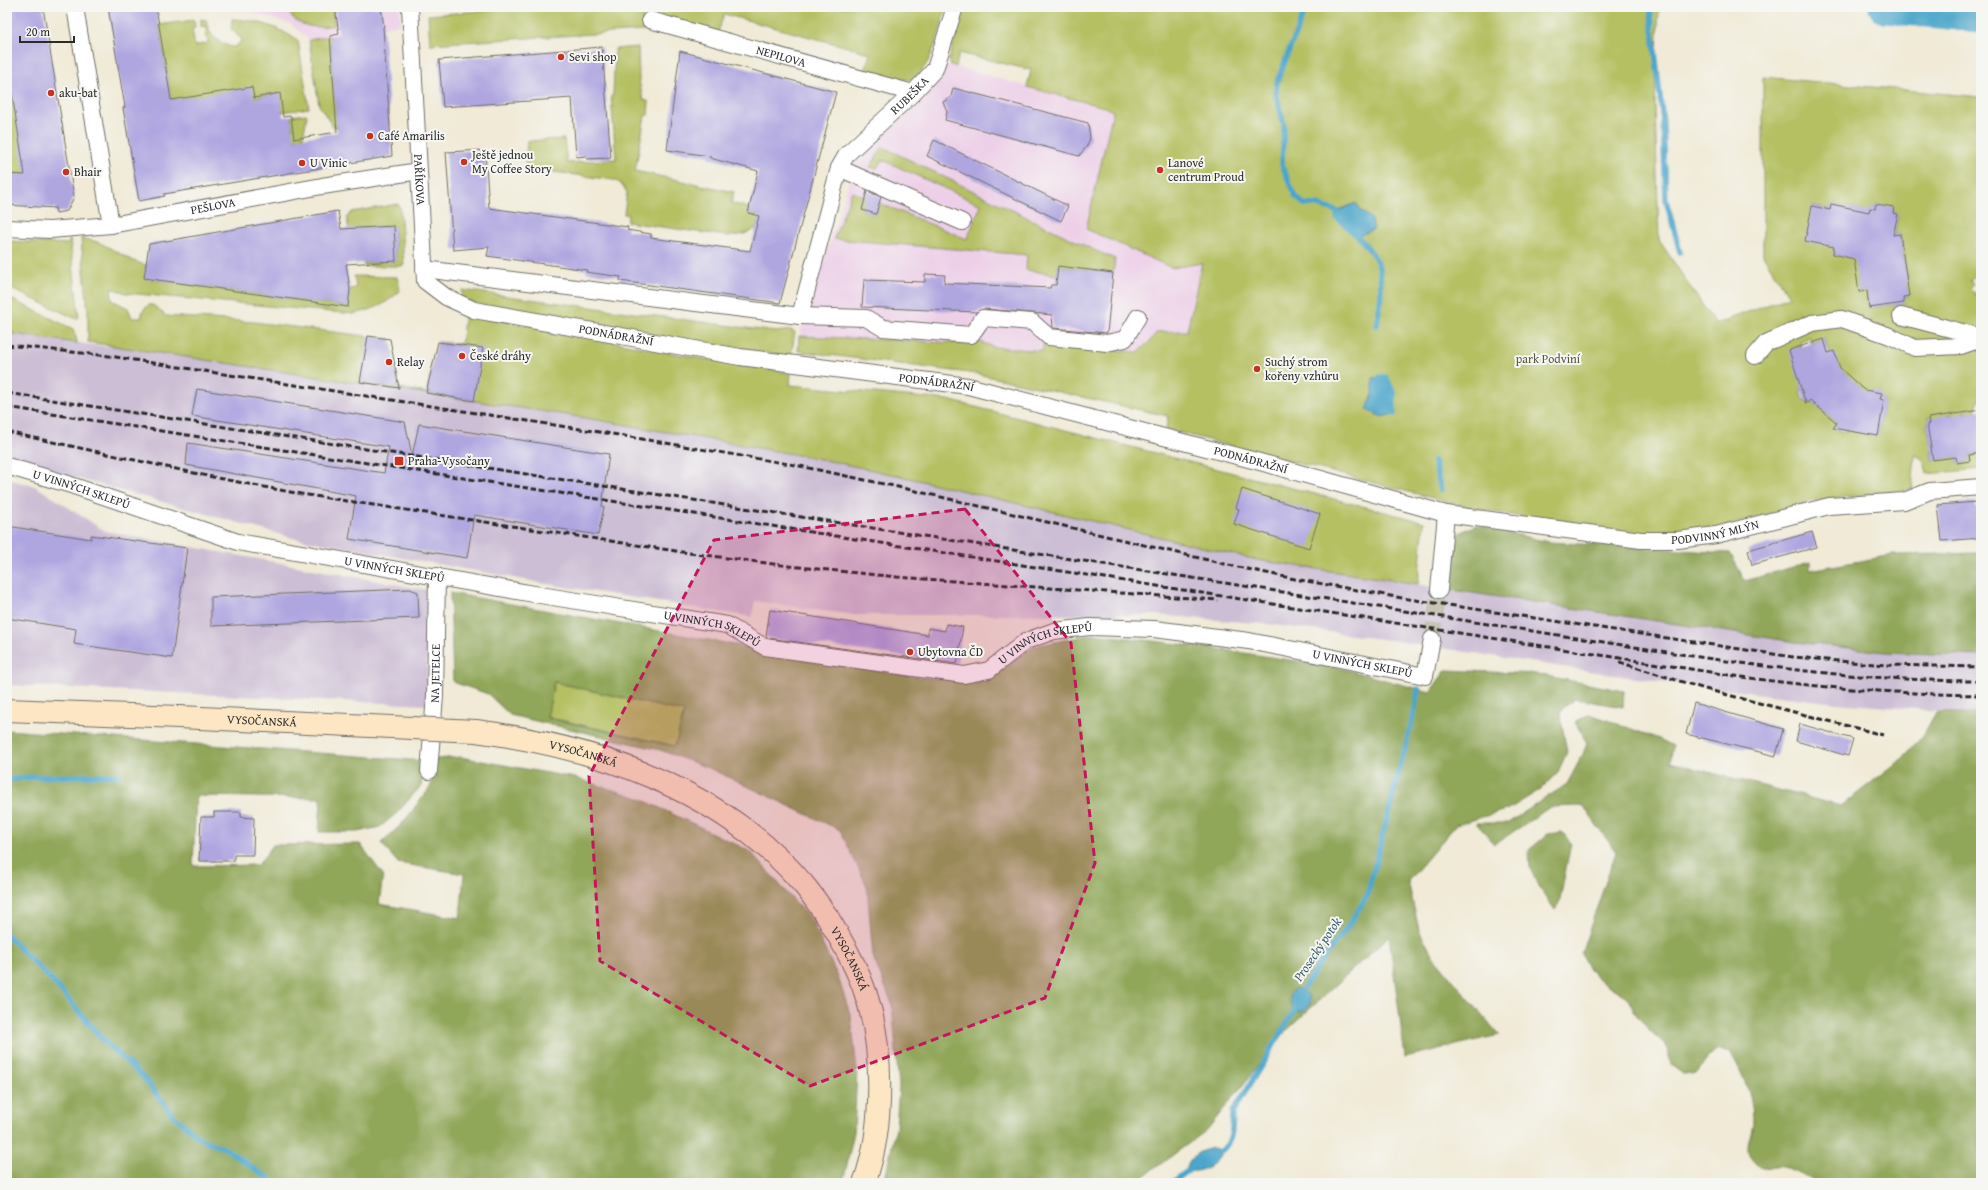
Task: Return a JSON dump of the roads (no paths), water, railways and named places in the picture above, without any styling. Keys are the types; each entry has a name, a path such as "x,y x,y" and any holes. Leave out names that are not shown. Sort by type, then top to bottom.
{"main road":[{"name":"VYSOČANSKÁ","path":"7,710 476,731 518,736 600,758 666,782 717,810 774,855 803,884 828,918 848,952 863,986 874,1031 878,1061 878,1098 875,1135 864,1183"}],"street":[{"path":"75,7 111,226"},
{"name":"PAŘÍKOVA","path":"410,7 424,275"},
{"name":"RUBEŠKA","path":"800,316 839,168 847,154 913,93 935,69 955,7"},
{"name":"NEPILOVA","path":"650,20 913,93"},
{"path":"839,168 962,222"},
{"name":"PEŠLOVA","path":"7,228 50,230 111,226 308,189 419,172"},
{"path":"424,275 800,316 866,318 883,328 971,334 982,318 1032,322 1049,337 1107,343 1125,339 1138,317"},
{"name":"PODNÁDRAŽNÍ","path":"424,275 459,304 492,315 740,357 968,386 1260,462 1446,514"},
{"path":"1901,316 1981,338"},
{"path":"1755,356 1766,343 1812,323 1842,319 1890,336 1915,348 1961,346 1981,338"},
{"name":"U VINNÝCH SKLEPŮ","path":"7,466 68,484 238,542 540,595 727,625 765,647 964,675 989,670 1026,641 1054,631 1090,627 1154,629 1249,641 1425,676 1432,639"},
{"name":"PODVINNÝ MLÝN","path":"1446,514 1641,540 1678,540 1716,536 1829,506 1904,501 1930,491 1981,487"},
{"path":"1439,590 1446,514"},
{"name":"NA JETELCE","path":"429,771 435,696 436,576"}],"water":[{"path":"1356,203 1361,211 1371,218 1374,229 1359,236 1337,218 1337,211"},
{"path":"1386,377 1394,394 1394,414 1382,417 1367,410 1373,393 1373,378"},
{"path":"1295,988 1304,992 1309,998 1310,1002 1307,1009 1302,1012 1295,1011 1291,1004 1290,993"},
{"path":"1214,1148 1221,1151 1220,1156 1213,1164 1197,1171 1187,1171 1187,1166 1192,1158 1200,1152"}],"waterway":[{"name":"Prosecký potok","path":"1306,7 1277,82 1276,94 1284,125 1282,165 1295,196 1304,204 1318,205 1337,211 1337,218 1361,240 1377,261 1381,288 1377,325"},
{"path":"1650,7 1663,122 1666,200 1680,252"},
{"path":"1885,7 1981,16"},
{"name":"Prosecký potok","path":"1380,377 1386,377 1394,394 1394,414"},
{"name":"Prosecký potok","path":"1434,461 1441,490"},
{"name":"Prosecký potok","path":"1301,997 1302,990 1327,953 1345,931 1367,896 1415,709 1418,689"},
{"path":"7,780 32,777 119,775"},
{"path":"7,935 57,986 104,1041 143,1077 172,1114 199,1138 226,1149 275,1183"},
{"name":"Prosecký potok","path":"1215,1155 1229,1142 1232,1131 1233,1112 1298,1005"},
{"name":"Prosecký potok","path":"1171,1183 1192,1168"}],"tunnel":[{"path":"1432,639 1439,590"}],"railway":[{"path":"7,345 109,356 606,433 795,465 903,488 1233,566 1295,579 1402,598 1793,657 1886,665 1981,667"},
{"path":"7,393 1699,657 1769,667 1875,677 1945,681 1981,681"},
{"path":"7,407 1742,677 1862,690 1981,695"},
{"path":"7,432 217,478 301,494 689,553 789,566 897,577 1218,600"},
{"path":"1619,662 1705,689 1883,735"}],"place":[{"name":"Sevi shop","path":"561,57"},
{"name":"aku-bat","path":"51,93"},
{"name":"Café Amarilis","path":"370,136"},
{"name":"Ještě jednou My Coffee Story","path":"464,162"},
{"name":"U Vinic","path":"302,163"},
{"name":"Lanové centrum Proud","path":"1160,170"},
{"name":"Bhair","path":"66,172"},
{"name":"České dráhy","path":"462,356"},
{"name":"Relay","path":"389,362"},
{"name":"Suchý strom kořeny vzhůru","path":"1257,369"},
{"name":"Praha-Vysočany","path":"399,461"},
{"name":"Ubytovna ČD","path":"910,652"}],"park label":[{"name":"park Podviní","path":"1548,359"}]}
